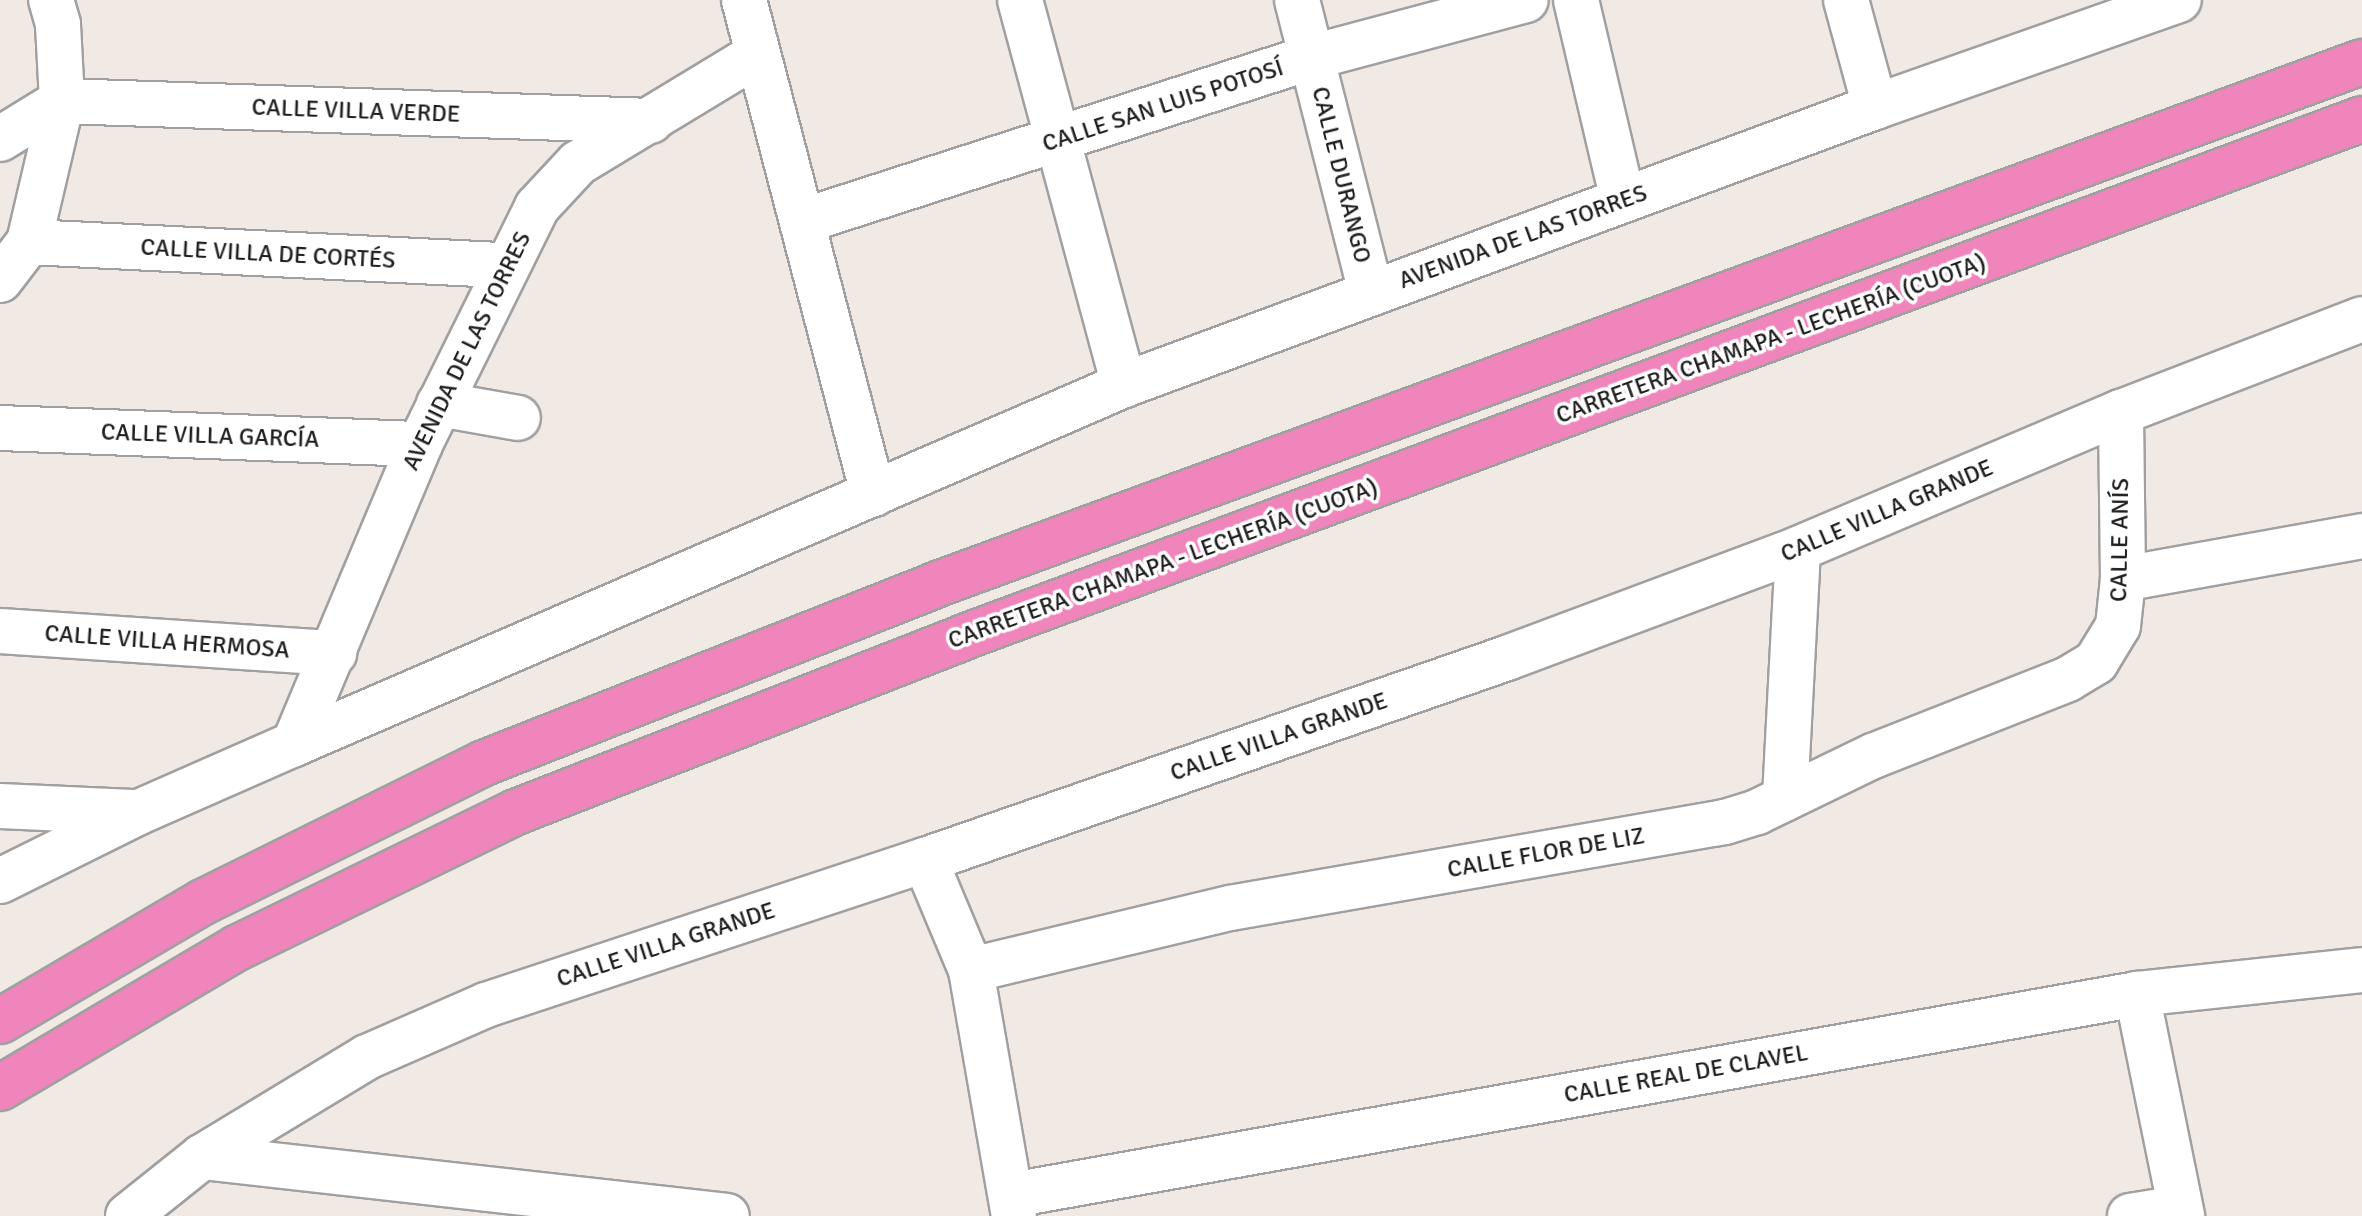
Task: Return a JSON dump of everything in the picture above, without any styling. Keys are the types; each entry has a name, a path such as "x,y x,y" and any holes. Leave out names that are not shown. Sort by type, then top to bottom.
{"highway":[{"path":"0,1021 203,902 484,763 935,585 2362,62"},
{"name":"CARRETERA CHAMAPA - LECHERÍA (CUOTA)","path":"0,1088 237,948 516,812 964,637 2362,119"}],"street":[{"path":"0,280 29,242 62,101 58,24 51,0"},
{"path":"744,0 873,494"},
{"path":"1020,0 1124,385"},
{"name":"CALLE DURANGO","path":"1297,0 1371,293"},
{"name":"CALLE SAN LUIS POTOSÍ","path":"803,221 1312,57 1526,0"},
{"path":"1576,0 1623,200"},
{"path":"1846,0 1875,107"},
{"name":"AVENIDA DE LAS TORRES","path":"0,881 139,812 1124,385 1875,107 2179,0"},
{"name":"AVENIDA DE LAS TORRES","path":"294,744 420,444 537,207 578,163 756,55"},
{"path":"0,139 62,101"},
{"name":"CALLE VILLA VERDE","path":"62,101 651,121"},
{"name":"CALLE VILLA DE CORTÉS","path":"29,242 506,265"},
{"name":"CALLE VILLA GRANDE","path":"128,1216 202,1157 367,1057 486,1005 925,860 1507,658 1798,549 2121,412 2362,319"},
{"path":"439,404 518,418"},
{"name":"CALLE ANÍS","path":"2096,662 2118,626 2123,579 2121,412"},
{"name":"CALLE VILLA GARCÍA","path":"0,428 420,444"},
{"path":"2123,579 2362,536"},
{"path":"1785,798 1798,549"},
{"name":"CALLE VILLA HERMOSA","path":"0,631 334,653"},
{"name":"CALLE FLOR DE LIZ","path":"971,970 1230,908 1725,822 1785,798 1862,761 2068,679 2096,662"},
{"path":"0,806 139,812"},
{"path":"925,860 971,970 1013,1205"},
{"name":"CALLE REAL DE CLAVEL","path":"1013,1205 2137,994 2362,972"},
{"path":"2130,1216 2180,1212 2137,994"},
{"path":"202,1157 727,1216"}]}
